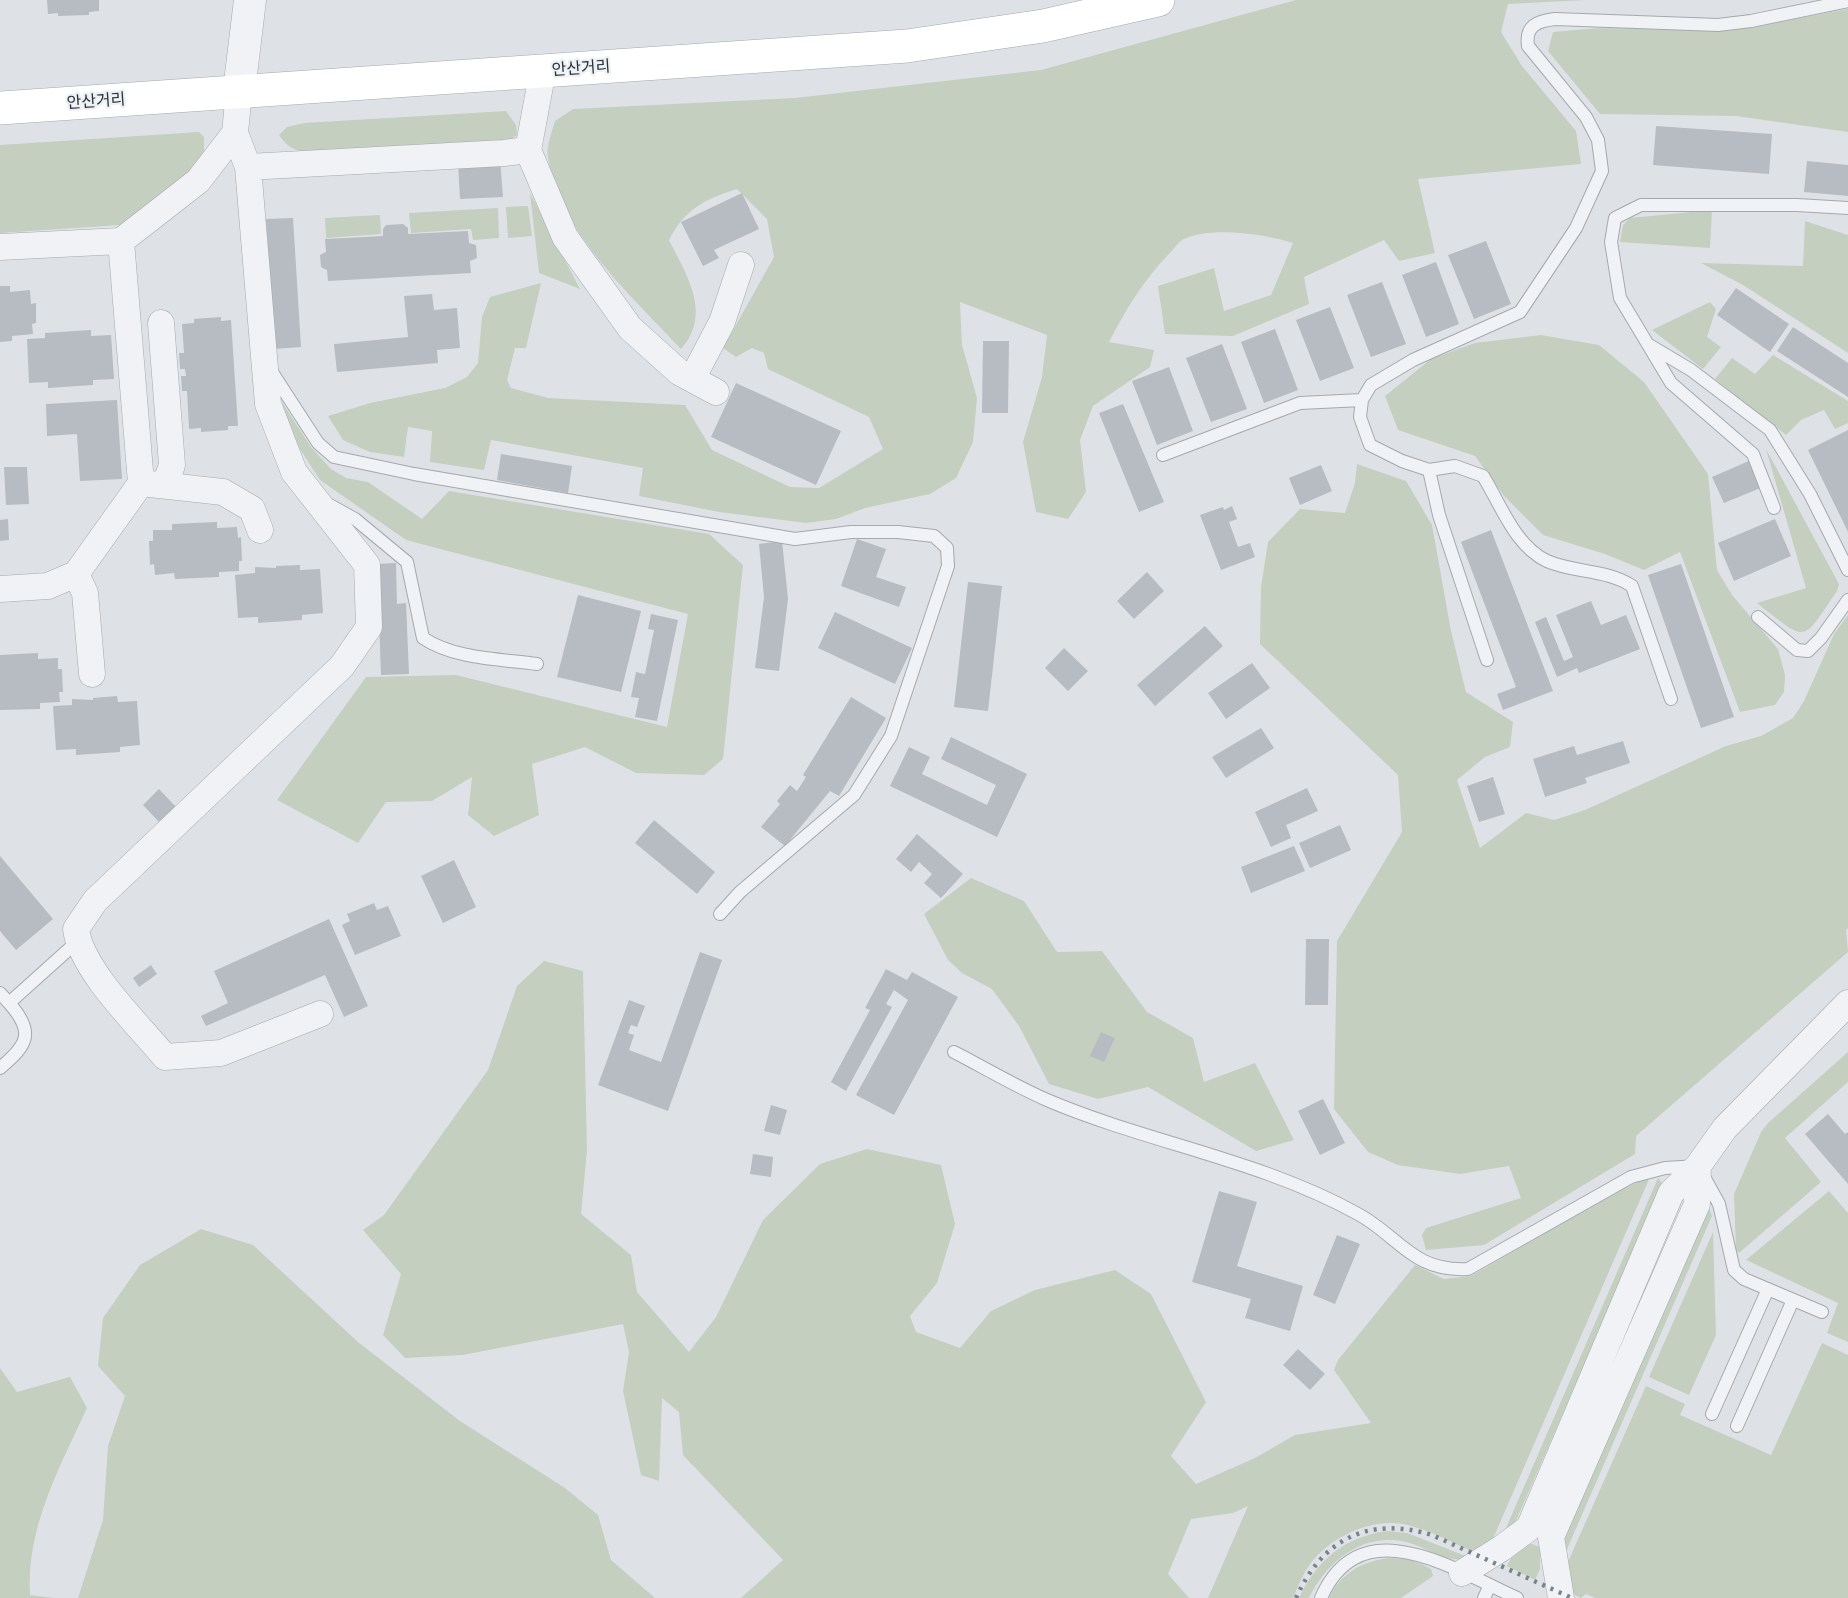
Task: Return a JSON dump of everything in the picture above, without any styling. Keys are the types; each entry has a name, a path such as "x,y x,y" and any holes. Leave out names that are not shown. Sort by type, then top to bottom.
{"main road":[{"name":"안산거리","path":"0,108 907,46 1043,26 1158,0"}],"street":[{"path":"250,0 235,133 248,167 268,404 294,472 367,565 369,627 342,666 95,901 76,929 87,963 165,1057 220,1053 320,1014"},
{"path":"543,70 528,150 565,237 630,328 679,372 716,392"},
{"path":"0,247 121,241 198,181 235,133"},
{"path":"248,167 528,150"},
{"path":"121,241 153,484"},
{"path":"692,379 722,322 741,265"},
{"path":"0,589 48,586 76,574 172,465 161,323"},
{"path":"153,484 223,492 252,509 260,530"},
{"path":"76,574 86,593 92,674"},
{"path":"1561,1598 1540,1533 1671,1192 1698,1166 1725,1128 1848,1003"},
{"path":"1462,1573 1502,1548 1540,1533"}],"lane":[{"path":"1671,699 1632,586 1618,577 1547,561 1523,544 1483,476 1455,466 1429,470 1402,461 1370,445 1360,417 1362,400 1371,385 1413,360 1520,312 1576,228 1602,171 1598,140 1586,117 1528,46 1526,35 1538,21 1555,19 1718,25 1751,21 1848,1"},
{"path":"1774,508 1753,454 1671,383 1620,298 1611,242 1615,218 1641,205 1797,205 1848,208"},
{"path":"1646,343 1691,370 1770,430 1810,494 1848,570"},
{"path":"265,361 318,443 334,457 414,474 795,539 851,532 898,532 934,536 947,549 948,566 891,736 854,795 741,892 720,914"},
{"path":"1163,455 1300,403 1362,400"},
{"path":"1429,470 1439,515 1487,660"},
{"path":"314,497 355,519 407,561 423,638 433,645 465,654 537,664"},
{"path":"1758,617 1797,650 1808,651 1821,638 1848,600"},
{"path":"9,1003 78,941"},
{"path":"0,993 23,1019 25,1034 20,1052 0,1068"},
{"path":"954,1052 1046,1100 1307,1190 1360,1215 1412,1257 1450,1270 1467,1269 1631,1177 1665,1168 1698,1166 1719,1204 1734,1270 1744,1279 1822,1312"},
{"path":"1712,1414 1768,1289"},
{"path":"1737,1426 1793,1300"},
{"path":"1321,1598 1335,1573 1343,1565 1374,1550 1406,1551 1517,1598"},
{"path":"1484,1598 1490,1585"}],"green space":[{"path":"1296,0 1586,0 1508,4 1501,32 1522,66 1576,131 1581,164 1418,179 1435,253 1399,261 1384,240 1304,277 1309,304 1233,336 1165,334 1158,286 1214,268 1224,311 1271,295 1293,243 1254,234 1223,232 1196,235 1182,240 1143,285 1109,342 1154,350 1150,367 1093,406 1080,440 1086,492 1068,519 1036,512 1023,442 1042,377 1047,335 960,302 962,345 977,398 973,442 956,478 930,494 865,508 836,519 806,523 719,512 639,496 643,468 491,440 484,470 430,462 432,431 408,427 404,457 370,452 343,440 328,416 370,403 445,388 467,377 478,363 482,317 490,297 541,283 526,348 515,348 507,380 511,388 548,398 685,405 712,450 790,487 819,488 883,449 869,417 768,369 764,353 752,348 736,357 723,348 774,257 767,219 737,189 706,201 689,213 675,229 669,240 689,280 696,308 695,322 690,336 681,349 600,261 566,211 555,184 548,157 555,121 573,109 795,98 1041,70"},
{"path":"1848,9 1848,132 1736,116 1600,114 1548,51 1553,32 1599,28 1727,31"},
{"path":"506,111 516,125 517,135 508,142 319,154 296,150 279,135 287,127 304,123"},
{"path":"199,132 204,137 204,167 120,225 0,233 0,145"},
{"path":"530,193 580,289 539,273"},
{"path":"528,206 532,236 508,238 506,207"},
{"path":"498,208 499,238 473,240 471,229 411,233 409,213"},
{"path":"1712,210 1710,248 1620,242 1623,225 1630,218"},
{"path":"380,215 381,234 326,238 325,218"},
{"path":"1805,221 1848,235 1848,353 1743,285 1701,263 1803,266"},
{"path":"1710,302 1716,309 1707,337 1721,347 1703,369 1652,330"},
{"path":"1541,335 1599,345 1644,382 1708,474 1717,570 1732,595 1778,649 1785,675 1784,692 1775,705 1740,712 1680,552 1644,570 1605,554 1543,535 1504,496 1475,456 1398,430 1385,396 1431,359 1475,343"},
{"path":"1773,355 1848,401 1848,423 1835,429 1824,410 1801,420 1786,435 1715,379 1732,358 1755,374"},
{"path":"276,393 311,447 331,469 346,478 368,482 422,519 449,491 709,534 743,565 723,759 704,775 636,773 585,747 532,764 539,815 494,836 468,815 472,777 432,801 386,802 358,843 277,800 366,677 456,675 667,727 688,614 406,540 320,480 289,432"},
{"path":"1766,449 1839,584 1837,591 1816,621 1803,632 1795,631 1757,603 1806,588"},
{"path":"1357,464 1406,481 1432,525 1451,631 1466,692 1513,722 1510,747 1485,757 1457,780 1480,848 1526,813 1554,820 1585,810 1726,746 1761,736 1793,718 1804,701 1834,634 1848,615 1848,928 1846,930 1848,952 1636,1136 1635,1154 1484,1245 1426,1250 1422,1235 1426,1228 1521,1198 1509,1166 1460,1174 1398,1165 1368,1152 1334,1109 1337,941 1402,832 1398,775 1260,644 1261,587 1268,542 1300,509 1345,513 1355,483"},
{"path":"971,878 1024,901 1057,952 1102,951 1147,1012 1193,1038 1204,1082 1255,1063 1294,1140 1256,1151 1148,1087 1098,1099 1049,1084 1019,1026 992,989 962,973 948,960 924,914"},
{"path":"544,961 583,971 587,1150 581,1214 631,1255 637,1292 689,1352 716,1317 763,1220 820,1164 867,1149 941,1165 955,1224 937,1283 910,1316 916,1332 960,1348 991,1311 1035,1290 1115,1270 1151,1294 1206,1402 1171,1456 1196,1484 1255,1458 1295,1435 1371,1423 1334,1370 1338,1360 1415,1265 1444,1279 1471,1276 1617,1191 1650,1177 1492,1541 1475,1553 1411,1526 1398,1523 1372,1525 1347,1534 1324,1549 1308,1567 1293,1598 1208,1598 1248,1506 1233,1513 1191,1519 1168,1574 1189,1598 741,1598 783,1560 683,1455 679,1412 662,1398 659,1481 641,1475 623,1391 629,1352 623,1324 463,1355 405,1358 383,1335 401,1274 363,1230 384,1215 488,1070 517,986"},
{"path":"1848,1052 1848,1082 1785,1138 1821,1182 1739,1253 1736,1250 1734,1194 1761,1132 1768,1123"},
{"path":"1658,1178 1662,1183 1661,1189 1515,1523 1503,1535"},
{"path":"1829,1191 1848,1213 1848,1342 1827,1333 1838,1303 1746,1260"},
{"path":"1707,1210 1710,1210 1712,1216 1561,1563 1559,1546"},
{"path":"201,1229 253,1245 358,1342 460,1421 565,1488 598,1515 611,1560 655,1598 78,1598 103,1520 108,1446 125,1396 98,1366 103,1318 140,1265"},
{"path":"1713,1232 1716,1335 1689,1395 1649,1377"},
{"path":"1822,1343 1848,1355 1848,1598 1595,1598 1586,1594 1581,1598 1569,1592 1563,1573 1646,1386 1685,1404 1680,1415 1771,1455"},
{"path":"0,1368 17,1392 70,1377 87,1408 56,1475 33,1545 30,1595 54,1598 0,1598"},
{"path":"1387,1531 1407,1533 1468,1557 1453,1559 1406,1542 1375,1541 1348,1552 1336,1561 1309,1598 1299,1598 1314,1572 1334,1552 1358,1539"},
{"path":"1529,1543 1540,1547 1540,1569 1535,1580 1507,1566 1512,1556"},
{"path":"1388,1558 1405,1559 1421,1564 1431,1569 1433,1576 1401,1598 1329,1598 1339,1582 1353,1570 1369,1562"}],"building":[{"path":"47,0 99,0 99,11 89,12 89,15 48,14"},
{"path":"1656,126 1772,134 1769,174 1653,165"},
{"path":"500,159 503,197 460,199 458,162"},
{"path":"1807,161 1848,165 1848,196 1804,192"},
{"path":"742,193 759,229 714,250 719,258 703,266 681,222"},
{"path":"293,218 301,347 274,349 266,219"},
{"path":"403,224 408,228 408,234 468,231 469,243 476,245 477,258 470,261 471,273 328,281 327,270 321,267 320,255 326,252 325,239 383,236 383,229 386,225"},
{"path":"1486,241 1511,304 1474,319 1448,255"},
{"path":"1436,262 1459,324 1426,337 1402,275"},
{"path":"1382,282 1406,344 1371,357 1347,295"},
{"path":"0,286 10,286 10,292 30,290 31,304 36,303 36,323 32,324 33,334 12,336 12,341 0,342"},
{"path":"1736,288 1789,324 1770,352 1717,315"},
{"path":"432,294 434,310 457,308 460,348 437,350 438,363 337,372 334,344 408,337 404,296"},
{"path":"1330,307 1354,368 1320,381 1296,320"},
{"path":"221,317 221,321 231,320 238,426 228,426 228,430 201,432 201,428 189,429 187,391 182,391 181,376 186,376 185,369 180,369 179,353 184,353 182,324 194,323 194,319"},
{"path":"1793,327 1848,363 1848,397 1777,351"},
{"path":"1275,329 1298,390 1264,403 1241,342"},
{"path":"91,330 91,336 111,335 114,379 93,380 93,385 48,388 48,382 29,383 27,339 45,338 45,333"},
{"path":"983,341 1009,341 1008,413 982,413"},
{"path":"1222,344 1247,409 1211,422 1186,358"},
{"path":"1169,367 1193,431 1157,445 1132,381"},
{"path":"736,383 841,431 816,485 711,437"},
{"path":"117,400 122,479 80,481 77,434 47,436 46,404"},
{"path":"1123,404 1164,502 1139,512 1099,413"},
{"path":"1848,430 1848,532 1808,450"},
{"path":"501,454 572,466 568,493 497,480"},
{"path":"1751,460 1763,487 1724,503 1712,477"},
{"path":"1321,465 1332,491 1300,505 1289,478"},
{"path":"4,467 27,467 29,504 6,505"},
{"path":"1232,506 1237,519 1229,522 1238,547 1250,543 1255,557 1221,570 1200,515"},
{"path":"8,519 9,540 0,541 0,520"},
{"path":"1775,519 1791,556 1734,581 1718,543"},
{"path":"217,522 217,528 237,527 238,538 241,537 242,561 239,561 239,571 219,572 219,577 175,579 174,573 155,575 154,564 150,565 149,541 153,541 153,530 172,530 172,524"},
{"path":"1491,530 1553,691 1503,710 1497,694 1516,687 1461,542"},
{"path":"857,539 886,549 876,577 906,587 899,607 841,586"},
{"path":"782,541 788,599 779,671 755,668 764,597 759,544"},
{"path":"396,563 397,604 406,603 409,674 381,675 377,564"},
{"path":"1681,564 1734,717 1701,728 1648,575"},
{"path":"300,565 300,570 320,569 323,613 302,615 302,620 258,623 258,617 238,618 235,575 255,573 255,567 276,568 276,566"},
{"path":"1147,572 1164,591 1134,619 1117,601"},
{"path":"968,582 1002,586 988,711 954,707"},
{"path":"578,595 641,611 621,692 557,677"},
{"path":"1591,601 1601,625 1626,615 1640,649 1579,673 1577,668 1557,677 1535,622 1546,617 1564,661 1573,657 1556,615"},
{"path":"835,612 912,648 895,684 818,648"},
{"path":"651,614 678,620 657,721 635,717 639,698 631,697 636,672 645,674 654,630 648,629"},
{"path":"1205,626 1223,646 1155,706 1137,685"},
{"path":"1064,648 1088,671 1068,691 1045,668"},
{"path":"38,653 38,659 58,658 58,669 62,669 63,692 59,692 60,702 40,703 40,709 0,710 0,655"},
{"path":"1252,663 1270,688 1226,719 1208,693"},
{"path":"117,696 118,702 137,701 140,745 120,747 120,752 76,755 76,749 56,750 53,706 72,705 72,699 93,700 93,698"},
{"path":"851,697 886,718 839,796 830,791 785,846 761,827 780,804 777,801 790,785 797,791 806,777 803,775"},
{"path":"1261,728 1274,748 1226,778 1212,757"},
{"path":"951,737 1027,774 997,837 890,786 909,747 930,757 922,774 987,805 996,785 941,759"},
{"path":"1623,741 1630,763 1585,778 1587,783 1545,797 1533,759 1574,746 1577,755"},
{"path":"1493,777 1505,814 1479,822 1467,786"},
{"path":"1307,788 1318,811 1286,825 1291,838 1271,847 1255,812"},
{"path":"159,789 177,808 160,823 143,805"},
{"path":"654,820 715,872 697,894 635,843"},
{"path":"1340,825 1351,850 1310,868 1299,843"},
{"path":"917,834 963,874 941,898 924,883 932,874 919,862 911,872 896,859"},
{"path":"1294,846 1305,871 1251,893 1241,867"},
{"path":"0,856 53,919 16,950 0,931"},
{"path":"454,860 476,907 443,923 421,876"},
{"path":"374,903 377,910 388,906 401,936 355,955 342,925 350,921 347,914"},
{"path":"329,919 368,1006 344,1017 325,975 206,1026 201,1016 228,1003 214,971"},
{"path":"1306,939 1329,939 1328,1005 1305,1005"},
{"path":"700,952 722,960 668,1111 598,1085 629,1000 645,1006 637,1027 631,1025 628,1033 634,1035 629,1050 661,1062"},
{"path":"151,965 157,974 139,987 133,978"},
{"path":"886,969 907,980 912,972 958,997 894,1115 856,1095 908,1000 894,990 886,1004 892,1007 846,1091 831,1082 870,1010 865,1008"},
{"path":"1101,1032 1115,1038 1104,1062 1090,1056"},
{"path":"1323,1099 1345,1143 1320,1155 1298,1111"},
{"path":"771,1105 787,1110 780,1135 764,1131"},
{"path":"1828,1114 1845,1134 1848,1132 1848,1184 1805,1134"},
{"path":"753,1154 773,1157 771,1177 750,1174"},
{"path":"1219,1191 1257,1202 1237,1266 1303,1286 1290,1331 1245,1318 1251,1299 1192,1282"},
{"path":"1337,1235 1360,1244 1335,1304 1313,1295"},
{"path":"1298,1349 1325,1374 1310,1390 1283,1365"}],"railway":[{"path":"1296,1598 1307,1577 1334,1547 1350,1537 1388,1528 1432,1535 1572,1598"}]}
